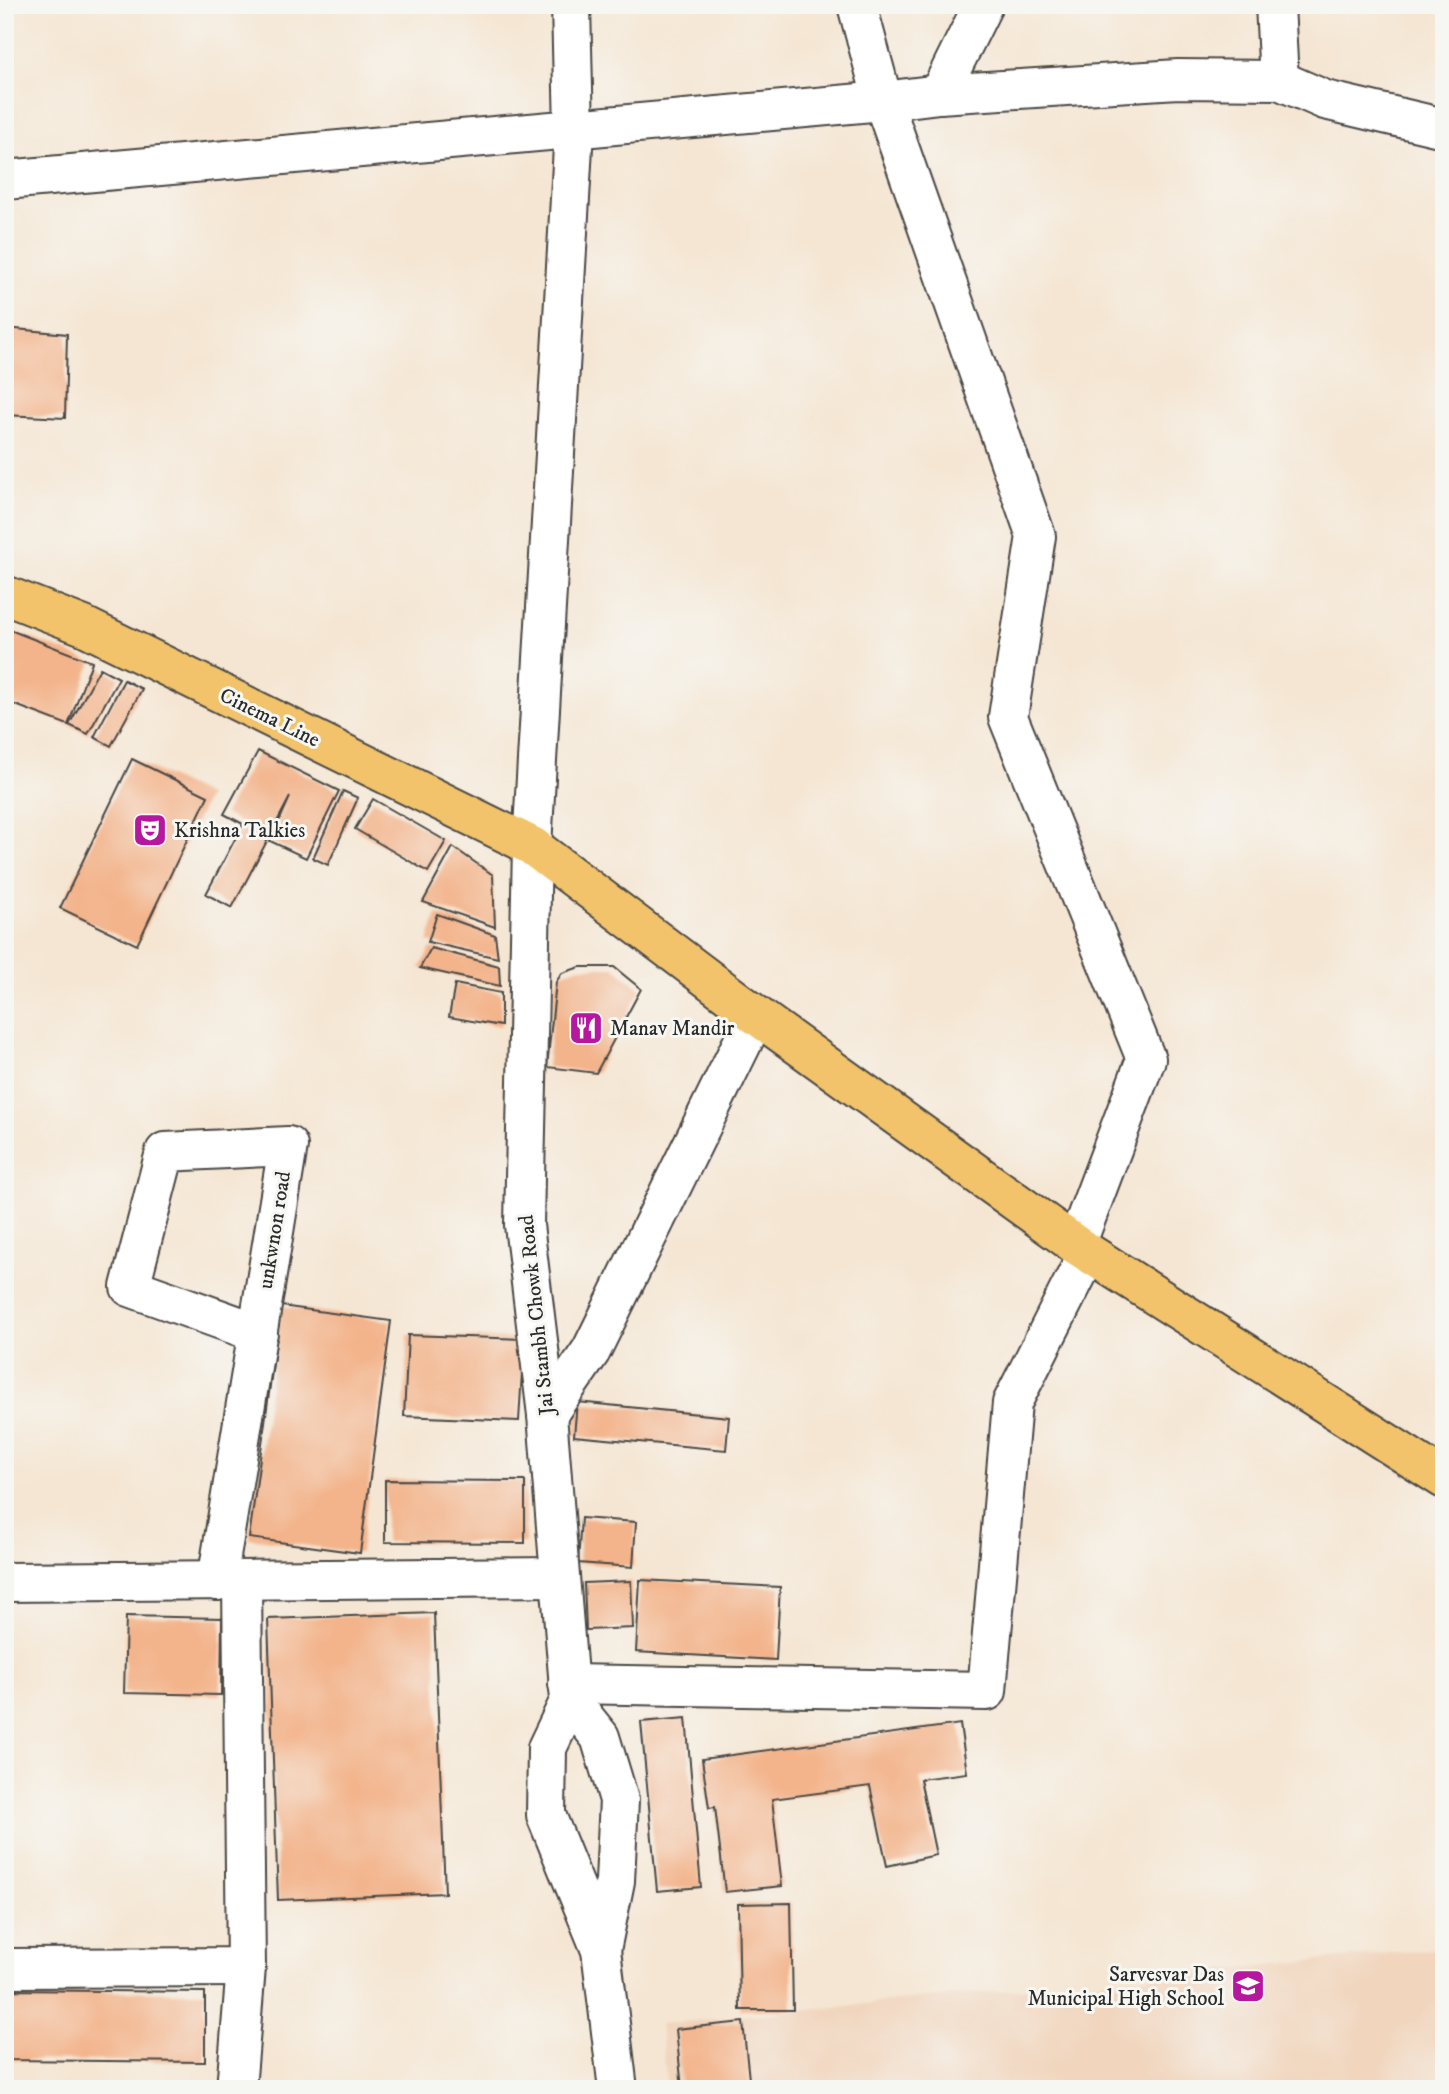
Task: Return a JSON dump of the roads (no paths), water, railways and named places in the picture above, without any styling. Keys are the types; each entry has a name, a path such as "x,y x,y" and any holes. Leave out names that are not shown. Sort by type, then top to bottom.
{"main road":[{"name":"Cinema Line","path":"5,595 84,626 532,846 756,1015 1082,1249 1444,1479"}],"street":[{"name":"Jai Stambh Chowk Road","path":"569,1692 547,1415 524,1225 532,846 574,130 571,5"},
{"path":"569,1692 987,1691 1012,1403 1082,1249 1146,1059 1008,716 1036,536 883,101 857,5"},
{"path":"939,94 983,5"},
{"path":"1275,5 1279,80"},
{"path":"5,180 574,130 939,94 1178,79 1279,80 1325,100 1444,128"},
{"path":"547,1415 591,1351 756,1015"},
{"name":"unkwnon road","path":"236,2089 246,1968 229,1581 258,1333 288,1146 165,1152 130,1287 258,1333"},
{"path":"5,1582 558,1577"},
{"path":"569,1692 600,1737 619,1800 615,1881 601,1950"},
{"path":"569,1692 547,1748 546,1815 601,1950 618,2089"},
{"path":"5,1968 246,1968"}],"place":[{"name":"Krishna Talkies","path":"150,830"},
{"name":"Manav Mandir","path":"586,1028"},
{"name":"Sarvesvar Das Municipal High School","path":"1248,1986"}]}
